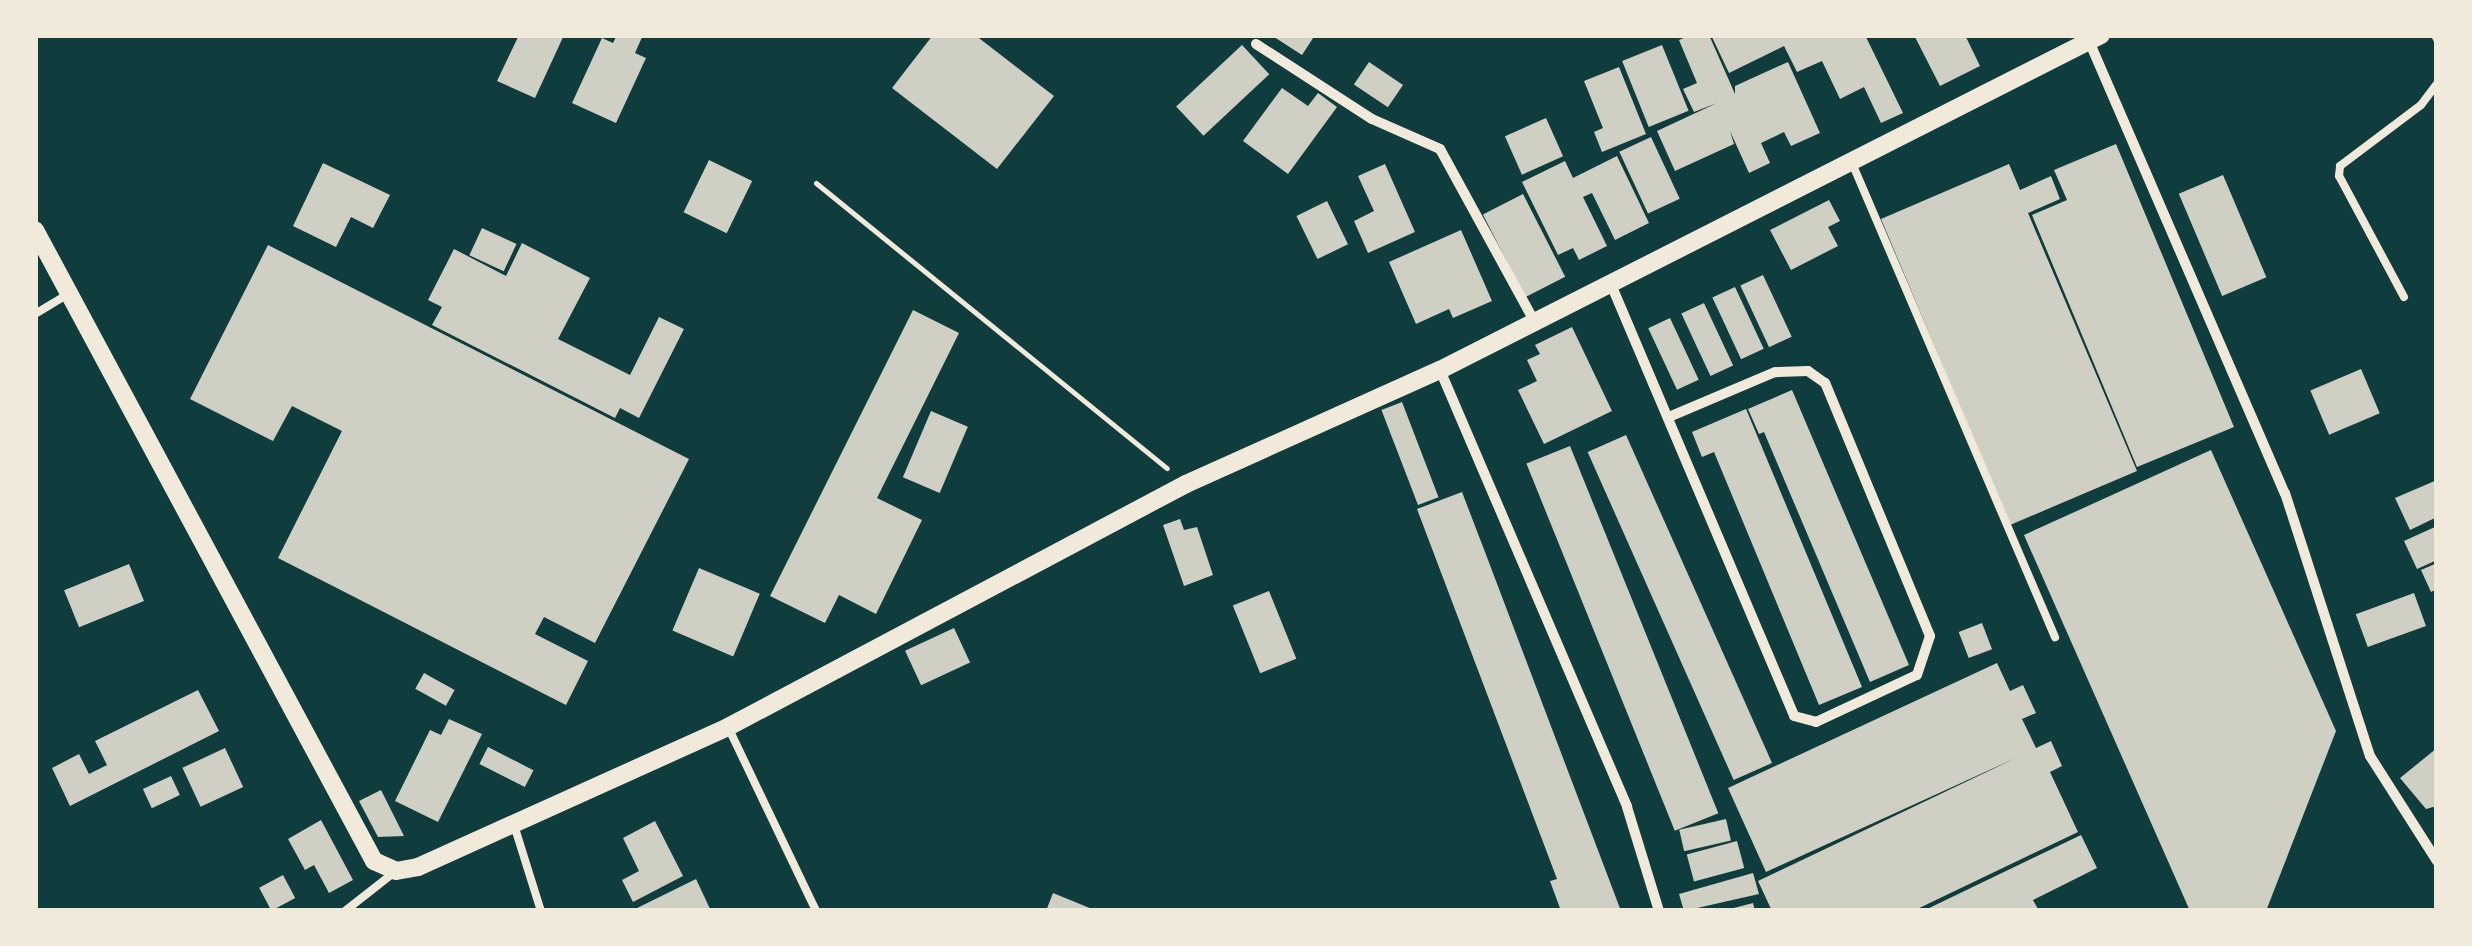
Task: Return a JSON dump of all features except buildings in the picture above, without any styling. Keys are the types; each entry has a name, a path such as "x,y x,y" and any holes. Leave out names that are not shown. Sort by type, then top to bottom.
{"street":[{"path":"35,230 67,296 374,861 396,871 514,825 728,727 1186,484 1440,370 2095,38 2285,493 2370,756 2437,861"},
{"path":"1256,44 1372,119 1440,148 1534,319"},
{"path":"1610,282 1794,716 1816,722 1916,676 1930,636 1824,383 1808,371 1775,372 1669,417"},
{"path":"1440,370 1627,806 1659,911"}],"lane":[{"path":"2404,298 2339,176 2340,166 2421,105 2437,84"},
{"path":"1851,162 2055,638"},
{"path":"35,314 67,296"},
{"path":"728,727 816,911"},
{"path":"514,825 541,911"},
{"path":"345,911 396,871"}],"path":[{"path":"816,183 1186,484"}]}
